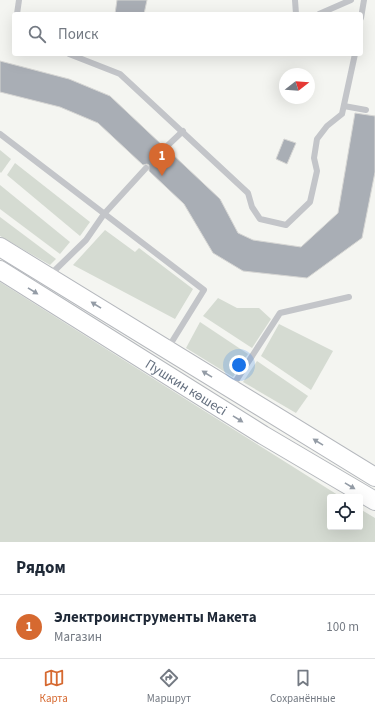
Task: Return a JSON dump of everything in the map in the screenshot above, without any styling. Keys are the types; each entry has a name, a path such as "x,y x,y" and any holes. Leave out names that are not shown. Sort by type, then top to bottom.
{"main road":[{"name":"Пушкин көшесі","path":"0,247 375,477"},
{"name":"Пушкин көшесі","path":"0,270 263,435 375,501"}],"lane":[{"path":"17,12 19,0"},
{"path":"295,0 296,12"},
{"path":"324,12 351,0"},
{"path":"362,12 364,0"},
{"path":"74,56 120,74 248,193 252,207 260,219 286,225 310,202 317,171 314,158 317,139 327,126 342,114 355,56"},
{"path":"344,106 366,110"},
{"path":"165,148 183,131"},
{"path":"0,134 204,290 167,349"},
{"path":"49,276 86,240 104,214 146,168"},
{"path":"232,388 280,313 349,297"}],"shaded area":[{"path":"0,150 11,159 1,173 0,172"},
{"path":"15,163 90,222 80,236 7,175"},
{"path":"0,185 70,242 60,254 0,209"},
{"path":"0,217 56,259 50,265 0,236"},
{"path":"105,230 135,252 139,248 193,289 175,319 73,265"},
{"path":"0,282 336,494 327,494 327,530 363,530 363,511 375,518 375,542 0,542"},
{"path":"218,298 237,308 259,308 271,319 252,348 203,316"},
{"path":"200,322 248,354 233,377 186,348"},
{"path":"279,324 333,351 311,390 261,356"},
{"path":"257,361 308,396 296,413 243,382"}],"building":[{"path":"117,0 147,0 144,12 115,12"},
{"path":"0,61 69,79 110,96 162,145 162,151 169,151 220,199 238,233 253,240 301,247 338,213 355,113 375,116 375,172 362,238 307,278 243,271 213,253 184,204 149,171 149,165 143,165 98,123 60,107 0,92"},
{"path":"284,139 296,143 287,164 276,159"}],"place":[{"name":"Электроинструменты Макета","path":"162,176"}]}
